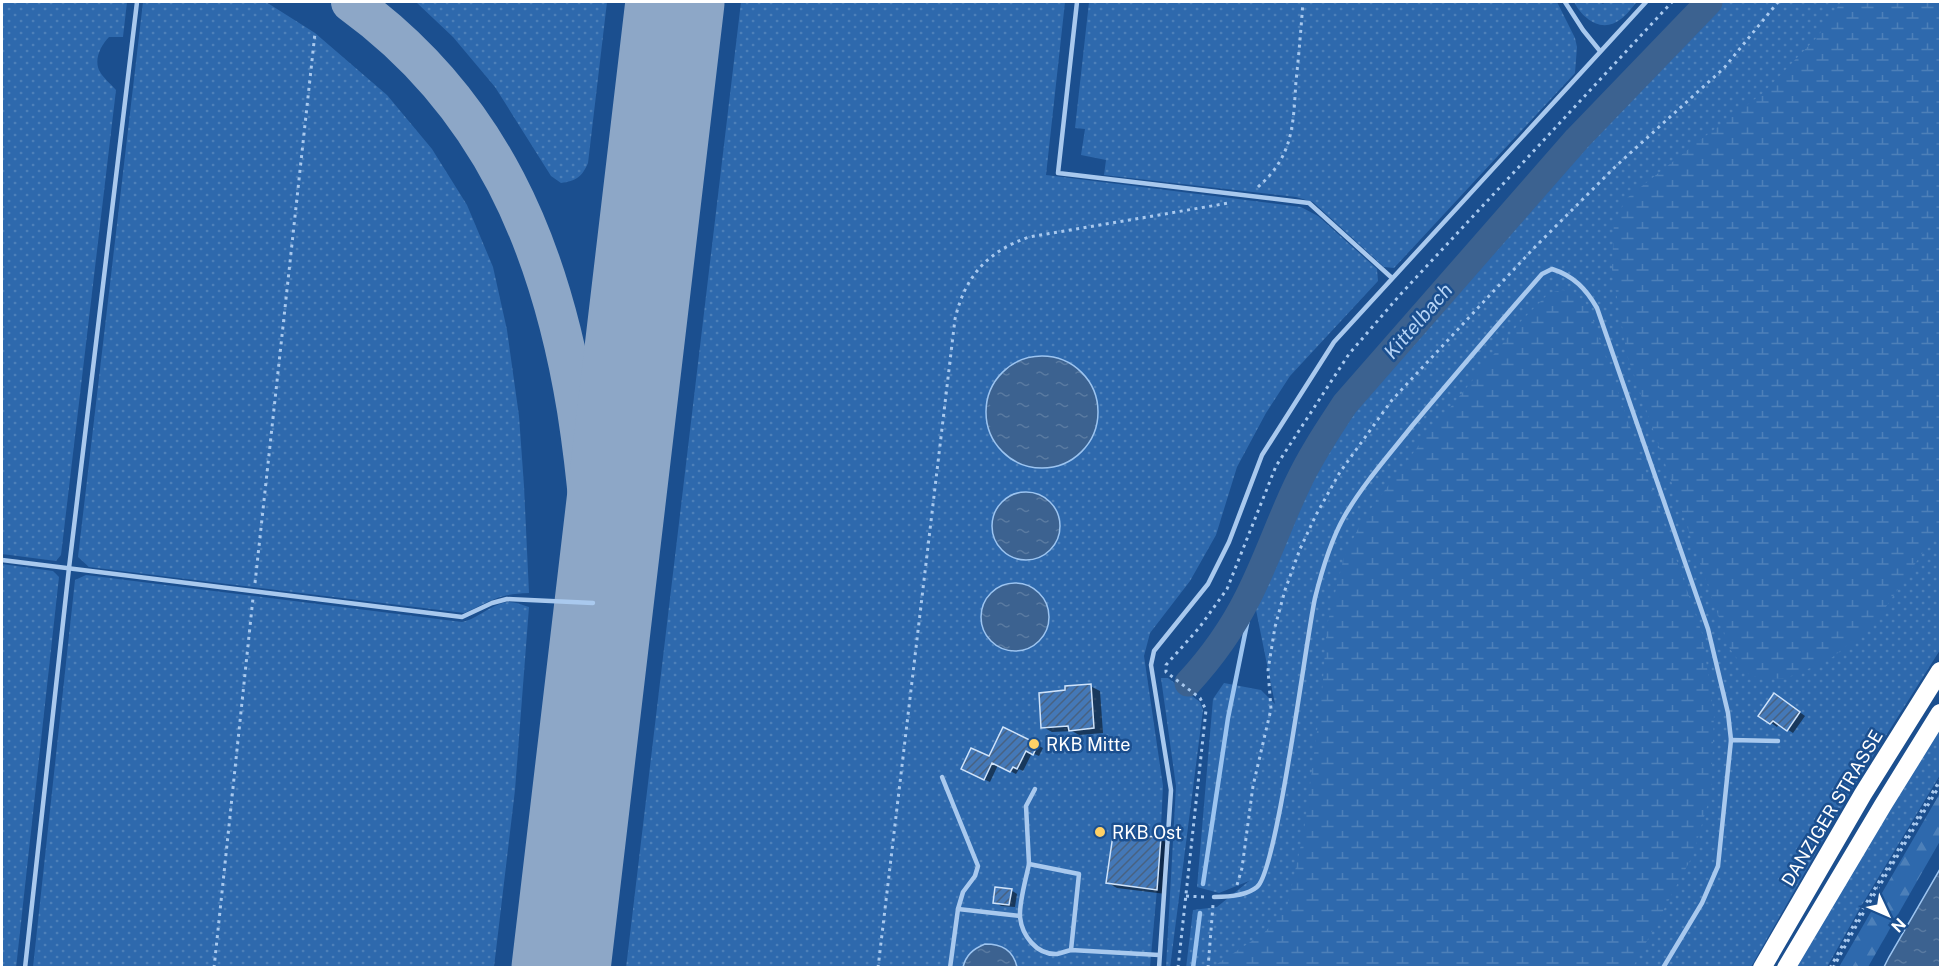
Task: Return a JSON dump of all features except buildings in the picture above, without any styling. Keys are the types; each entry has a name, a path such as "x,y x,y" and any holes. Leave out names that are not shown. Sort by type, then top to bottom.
{"highway":[{"name":"DANZIGER STRASSE","path":"1762,968 1863,794 1941,671"},
{"path":"1786,968 1941,713"}],"lane":[{"path":"25,968 69,568 137,2"},
{"path":"1077,2 1058,173 1309,203 1392,278"},
{"path":"1565,2 1600,51"},
{"path":"1159,968 1171,790 1151,665 1155,651 1208,584 1229,542 1262,455 1334,342 1646,2"},
{"path":"1214,897 1234,896 1258,887 1264,876 1280,814 1315,599 1326,558 1344,517 1393,450 1471,355 1542,274 1552,269 1578,282 1587,290 1597,308 1708,629 1728,713 1731,740 1718,866 1702,903 1663,968"},
{"path":"2,560 462,617 507,598 593,603"},
{"path":"1731,740 1778,741"},
{"path":"942,777 978,866 975,876 963,892 958,909 950,968"},
{"path":"1035,789 1026,806 1029,864 1020,916 1025,935 1036,948 1057,954 1071,950 1160,955"},
{"path":"1029,864 1079,874 1071,950"},
{"path":"958,909 1020,916"}],"path":[{"path":"878,968 955,319 964,291 980,267 1002,248 1015,242 1043,234 1222,206 1246,195 1268,178 1284,156 1295,117 1303,2"},
{"path":"1178,968 1206,710 1200,698 1166,672 1167,665 1199,628 1227,589 1276,466 1349,354 1399,296 1672,2"},
{"path":"214,968 315,33"},
{"path":"1186,896 1214,897 1229,893 1239,883 1253,786 1271,710 1268,670"},
{"path":"1832,968 1862,910 1941,780"},
{"path":"1832,968 1941,785"},
{"path":"1208,968 1214,897"}],"green space":[{"path":"2,2 127,2 123,37 109,37 103,44 98,57 100,73 116,90 61,555 56,561 2,554"},
{"path":"143,2 266,2 315,33 387,95 432,149 467,205 493,267 507,330 519,416 529,593 501,597 464,613 89,567 78,557"},
{"path":"416,2 607,2 588,163 581,175 571,181 561,183 551,176 495,87 453,37"},
{"path":"741,2 1065,2 1046,175 1301,207 1318,216 1377,269 1378,281 1290,376 1266,413 1237,467 1216,535 1190,581 1150,633 1144,656 1163,786 1159,867 1150,967 626,968"},
{"path":"1089,2 1557,2 1575,38 1577,47 1575,73 1394,268 1384,267 1313,202 1296,197 1104,175 1106,160 1081,155 1085,129 1075,128"},
{"path":"1574,2 1603,4 1605,2 1637,2 1614,23 1600,25 1582,14"},
{"path":"1719,2 1940,2 1940,650 1853,788 1751,967 1186,968 1193,910 1217,907 1249,881 1219,893 1197,887 1213,699 1224,683 1261,690 1275,704 1254,600 1284,533 1346,413 1425,323"},
{"path":"1841,2 1940,2 1940,527 1875,623 1829,660 1784,679 1750,676 1730,649 1627,355 1612,269 1614,222 1627,198 1763,93 1818,36"},
{"path":"1563,290 1575,293 1588,306 1702,633 1714,715 1711,793 1693,855 1633,967 1216,967 1217,964 1264,933 1287,907 1304,831 1322,693 1327,625 1344,557 1363,519 1413,453 1521,321 1549,293"},
{"path":"2,564 53,571 59,577 16,968 2,967"},
{"path":"86,575 462,622 503,603 514,602 529,607 515,790 494,967 33,967 75,580"},
{"path":"1161,678 1168,678 1200,702 1203,710 1170,968 1166,967 1176,786"},
{"path":"1940,725 1940,775 1827,967 1794,968"},
{"path":"1940,793 1940,841 1868,967 1839,967"}],"water":[{"path":"1042,356 1063,360 1082,372 1094,391 1098,412 1094,433 1082,452 1063,464 1042,468 1021,464 1002,452 990,433 986,412 990,391 1002,372 1021,360"},
{"path":"1026,492 1039,495 1050,502 1057,513 1060,526 1057,539 1050,550 1039,557 1026,560 1013,557 1002,550 995,539 992,526 995,513 1002,502 1013,495"},
{"path":"1015,583 1028,586 1039,593 1046,604 1049,617 1046,630 1039,641 1028,648 1015,651 1002,648 991,641 984,630 981,617 984,604 991,593 1002,586"},
{"path":"1940,869 1940,967 1884,967 1889,957"},
{"path":"985,944 997,945 1006,949 1013,956 1017,967 963,967 971,953"}],"waterway":[{"name":"Kittelbach","path":"1188,683 1221,642 1242,609 1303,473 1345,404 1577,139 1709,2"},
{"path":"1203,884 1228,718 1249,614 1249,596"},
{"path":"1193,968 1200,913"}],"taxiway":[{"path":"351,2 400,42 441,85 476,132 506,182 530,235 550,291 577,410 589,506 593,603 588,735"}],"runway":[{"path":"561,968 675,2"}],"place":[{"name":"RKB Mitte","path":"1034,744"},
{"name":"RKB Ost","path":"1100,832"}]}
